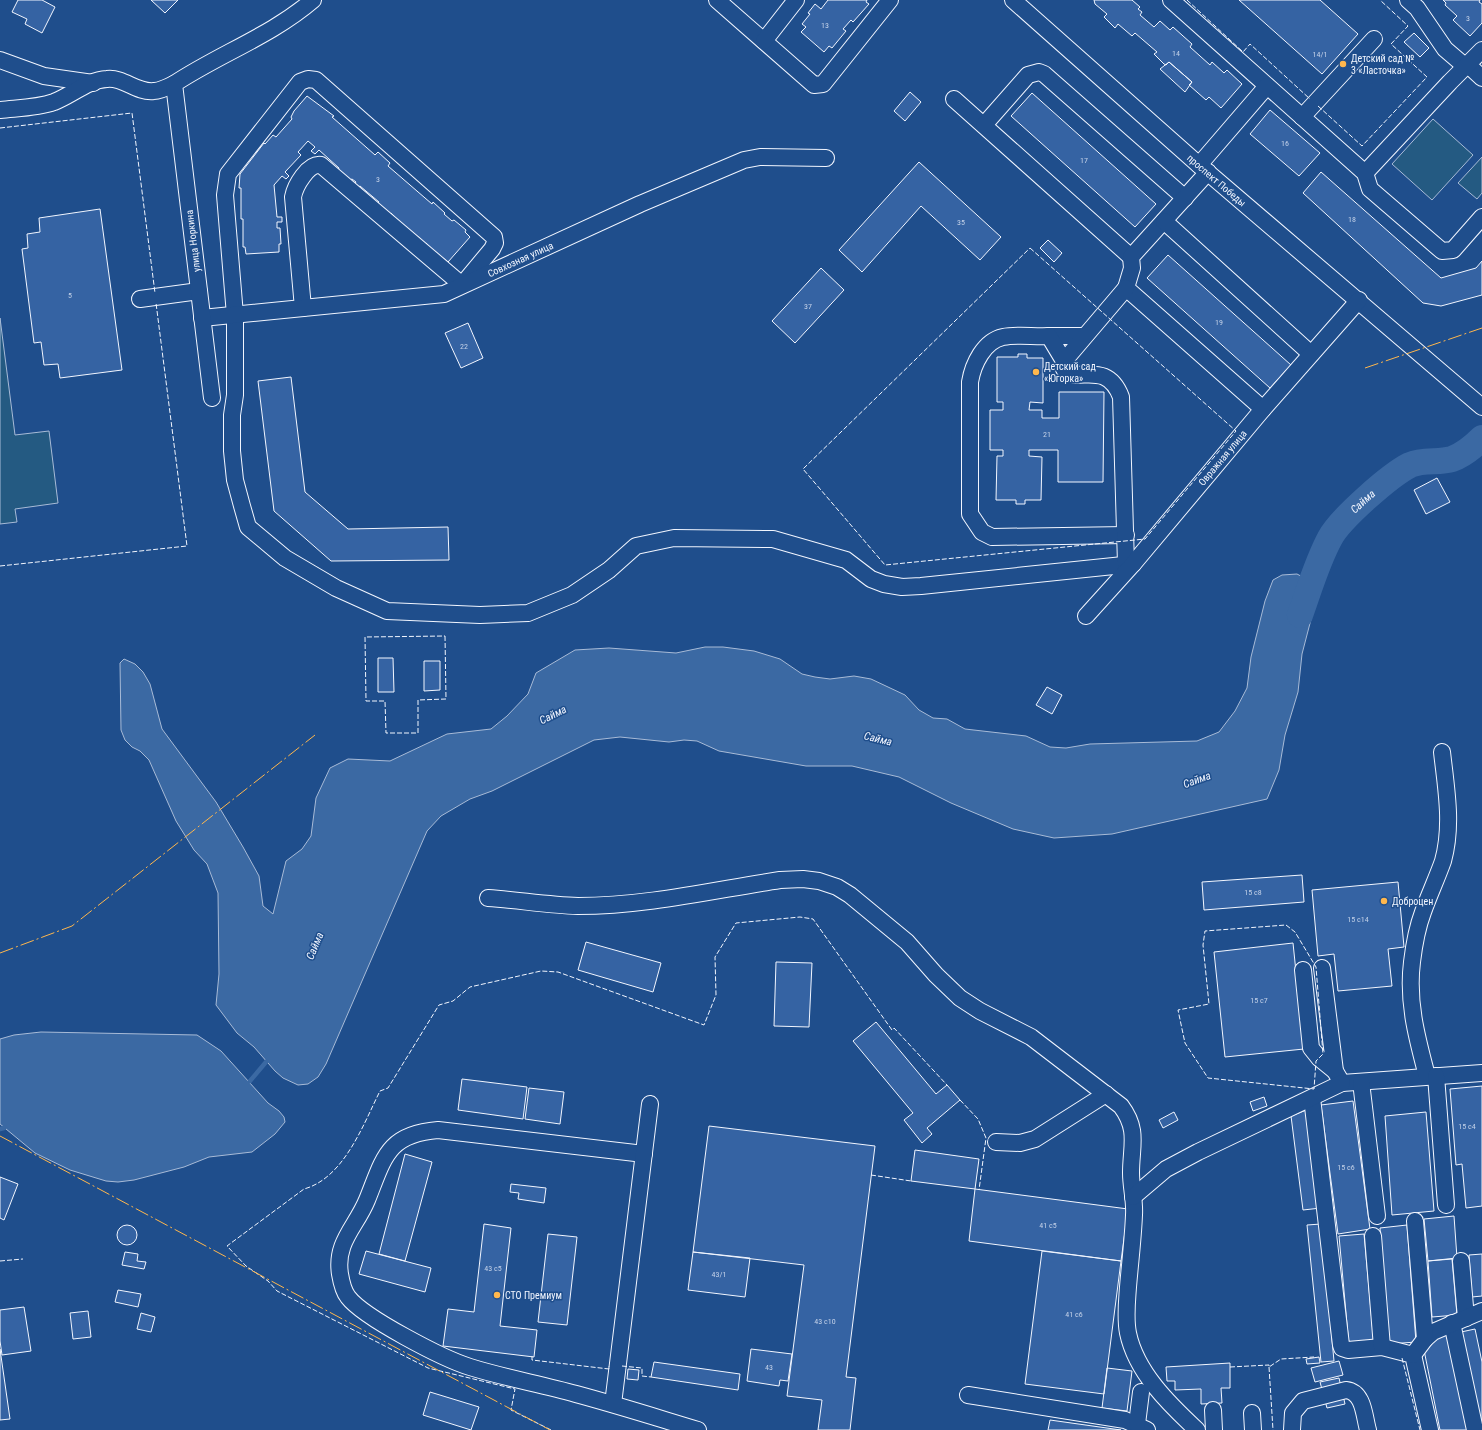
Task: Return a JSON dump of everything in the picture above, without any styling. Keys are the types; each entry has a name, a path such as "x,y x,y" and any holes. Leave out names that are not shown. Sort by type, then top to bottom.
{"street":[{"path":"0,110 53,102 93,83 106,79 116,79 141,90 154,91 174,84 197,69 248,44 294,16 313,0"},
{"path":"717,0 814,85 823,84 890,0"},
{"path":"764,41 796,0"},
{"name":"проспект Победы","path":"1014,0 1204,168 1482,407"},
{"path":"1171,0 1365,173 1370,189 1442,251 1453,250 1482,216"},
{"path":"1408,0 1417,8 1445,49 1482,78"},
{"path":"1302,117 1374,39"},
{"path":"1365,173 1482,50"},
{"path":"0,60 44,76 93,83"},
{"path":"984,125 1028,75 1039,72 1050,79 1185,198"},
{"path":"303,308 293,197 297,185 311,166 317,164 321,165 462,285 492,249 494,243 494,237 316,80 308,79 300,82 228,174 225,195 235,316 235,395 232,415 232,451 235,480 248,527 285,558 336,588 387,611 480,615 528,613 572,595 609,570 636,546 674,538 773,539 846,560 871,579 884,584 902,587 1129,564 1126,534 1121,397 1117,387 1109,379 1099,374 1067,372 1064,369 1064,361 1050,336"},
{"name":"улица Норкина","path":"174,84 212,398"},
{"path":"1131,257 1185,198 1204,168 1267,86"},
{"path":"954,99 1131,257 1132,268 1126,288 1064,361"},
{"name":"Совхозная улица","path":"202,318 235,316 444,294 744,160 760,157 826,158"},
{"path":"1164,221 1311,354"},
{"path":"1126,288 1263,409"},
{"path":"140,299 199,292"},
{"name":"Овражная улица","path":"1086,616 1129,564 1359,300"},
{"path":"1084,336 999,338 987,346 973,367 970,382 970,514 982,532 992,537 1126,534"},
{"path":"1442,752 1449,813 1448,831 1442,861 1422,913 1412,963 1410,997 1412,1018 1431,1076 1446,1205"},
{"path":"488,898 578,906 604,905 633,903 780,880 804,879 819,881 837,887 850,895 906,942 936,975 960,998 980,1011 1031,1037 1121,1106 1132,1125 1131,1175 1134,1213 1126,1322 1130,1342 1138,1360 1151,1381 1175,1409 1197,1430"},
{"path":"1322,968 1339,1077"},
{"path":"1303,970 1311,1048 1339,1077 1361,1082 1482,1073"},
{"path":"1133,1197 1166,1169 1198,1152 1312,1098 1339,1077"},
{"path":"1361,1082 1377,1216"},
{"path":"996,1142 1020,1143 1035,1139 1106,1094"},
{"path":"1312,1098 1342,1348 1348,1350 1382,1347 1413,1355"},
{"path":"613,1404 650,1104"},
{"path":"644,1154 438,1130 419,1131 402,1138 386,1155 364,1207 345,1237 338,1258 340,1275 347,1296 366,1314 446,1358 470,1367 613,1404 698,1430"},
{"path":"1415,1221 1425,1340"},
{"path":"1373,1236 1382,1347"},
{"path":"1461,1261 1459,1321 1474,1430"},
{"path":"1413,1355 1433,1332 1482,1311"},
{"path":"1413,1355 1430,1430"},
{"path":"1292,1430 1293,1413 1303,1401 1346,1390 1352,1390 1360,1398 1368,1430"},
{"path":"968,1395 1125,1420 1142,1427 1141,1392"},
{"path":"1213,1410 1214,1430"},
{"path":"1252,1413 1253,1430"}],"shaded area":[{"path":"1433,119 1473,155 1432,200 1392,164"},
{"path":"1482,157 1482,193 1477,199 1458,183"},
{"path":"0,318 15,435 49,431 58,503 15,509 17,522 0,524"}],"water":[{"path":"1297,574 1312,582 1316,590 1315,604 1302,654 1298,692 1285,735 1279,770 1267,799 1112,834 1054,838 1013,829 951,803 899,777 852,766 806,766 719,751 697,741 684,740 669,742 620,737 594,740 492,791 470,799 441,816 427,831 326,1064 318,1077 308,1084 298,1085 283,1078 254,1047 237,1033 216,1005 219,974 218,893 207,864 194,850 176,821 149,760 125,740 121,730 120,663 124,659 135,664 143,672 150,684 162,729 216,802 243,847 259,876 263,906 273,914 286,861 302,849 311,836 316,798 330,768 348,759 390,761 447,734 491,729 507,716 528,694 536,673 575,650 609,648 676,653 705,647 723,647 754,651 780,659 802,674 830,679 854,676 871,679 905,695 919,710 933,718 947,719 965,729 1026,736 1050,747 1066,748 1090,744 1197,741 1219,732 1235,711 1247,688 1251,657 1265,601 1273,580 1282,575"},
{"path":"41,1032 197,1035 221,1051 268,1103 279,1111 284,1117 285,1122 275,1134 252,1152 209,1157 184,1167 134,1180 118,1182 106,1181 70,1170 35,1153 0,1124 0,1039 14,1035"}],"building":[{"path":"18,0 42,0 55,7 42,33 25,24 27,19 12,12"},
{"path":"151,0 178,0 165,13"},
{"path":"828,0 867,0 866,2 869,4 853,22 851,20 843,29 846,31 832,48 829,46 824,52 801,32 806,27 802,24 810,14 808,13 815,4 821,9"},
{"path":"1094,0 1132,0 1140,7 1138,9 1142,12 1140,15 1154,27 1160,21 1170,30 1173,27 1192,44 1190,47 1210,65 1212,62 1224,73 1227,70 1242,84 1221,108 1209,97 1206,100 1189,85 1192,82 1169,62 1166,65 1164,64 1154,54 1157,52 1135,33 1132,36 1118,24 1115,28 1104,17 1107,14 1095,4"},
{"path":"1239,0 1320,0 1358,34 1322,74"},
{"path":"1443,0 1480,0 1479,2 1482,4 1482,23 1470,36 1453,20 1457,16 1445,5 1446,3"},
{"path":"1414,33 1429,48 1420,57 1404,42"},
{"path":"1169,62 1192,82 1185,92 1160,69"},
{"path":"910,92 921,102 905,121 894,111"},
{"path":"1032,93 1156,204 1135,227 1011,116"},
{"path":"307,96 334,116 332,117 375,155 378,152 390,163 388,166 432,204 433,202 452,221 454,220 466,230 465,232 470,237 448,262 443,258 441,259 429,248 430,247 426,243 423,247 419,244 422,240 394,218 395,217 391,213 390,215 377,204 379,202 360,186 356,189 353,186 356,182 352,179 350,180 338,170 339,168 319,150 315,154 311,151 315,147 308,141 298,152 301,155 285,172 289,176 286,179 282,176 274,185 277,217 282,217 282,222 277,222 277,228 280,228 281,244 279,244 279,252 246,254 245,247 243,247 241,188 239,188 240,174 264,143 265,144 273,135 276,137 292,119 291,117 294,111"},
{"path":"1270,110 1320,153 1299,176 1250,134"},
{"path":"919,162 1001,237 980,260 921,206 862,272 839,250"},
{"path":"1321,172 1441,278 1476,268 1482,261 1482,295 1441,306 1423,303 1303,193"},
{"path":"100,209 122,370 60,378 58,364 44,365 41,342 34,343 22,249 28,248 27,234 40,232 39,218"},
{"path":"1048,240 1062,253 1054,262 1040,248"},
{"path":"1168,255 1291,365 1270,388 1147,278"},
{"path":"821,268 844,290 795,343 772,321"},
{"path":"468,323 483,358 461,368 445,333"},
{"path":"1018,354 1027,354 1027,358 1043,358 1043,403 1030,402 1029,410 1042,410 1042,418 1059,418 1059,392 1104,392 1103,482 1058,482 1058,450 1029,450 1029,456 1042,457 1041,500 1025,500 1025,504 1016,504 1016,500 996,500 997,456 1003,456 1003,450 990,450 990,410 1003,410 1003,402 997,402 997,357 1018,357"},
{"path":"291,377 305,492 348,529 448,527 449,560 331,561 274,511 258,381"},
{"path":"1437,478 1450,502 1426,514 1414,490"},
{"path":"378,658 393,658 394,692 378,692"},
{"path":"424,661 440,661 440,690 424,691"},
{"path":"1047,687 1062,695 1052,714 1036,705"},
{"path":"1302,875 1304,902 1204,910 1202,882"},
{"path":"1398,882 1404,947 1388,949 1392,986 1338,991 1334,954 1318,956 1312,890"},
{"path":"586,942 661,963 653,992 578,970"},
{"path":"1293,943 1304,1049 1225,1057 1214,952"},
{"path":"776,962 812,963 809,1027 774,1026"},
{"path":"876,1022 936,1094 947,1085 960,1100 927,1128 932,1134 922,1143 904,1120 913,1113 853,1041"},
{"path":"462,1079 527,1087 523,1119 458,1110"},
{"path":"1482,1086 1482,1206 1466,1208 1462,1164 1456,1165 1450,1089"},
{"path":"529,1088 564,1092 560,1124 525,1119"},
{"path":"1264,1097 1267,1106 1253,1111 1250,1102"},
{"path":"1353,1101 1370,1229 1338,1234 1321,1105"},
{"path":"1309,1109 1321,1208 1303,1210 1291,1116"},
{"path":"1174,1112 1178,1120 1163,1128 1159,1120"},
{"path":"1426,1112 1434,1211 1392,1215 1385,1116"},
{"path":"709,1126 875,1146 846,1377 856,1378 850,1430 818,1430 822,1400 787,1396 804,1265 693,1252"},
{"path":"915,1150 979,1159 975,1189 911,1181"},
{"path":"405,1154 432,1162 405,1261 379,1254"},
{"path":"0,1177 18,1184 4,1220 0,1218"},
{"path":"511,1184 546,1188 544,1203 518,1199 519,1193 510,1192"},
{"path":"975,1189 1128,1209 1121,1261 969,1241"},
{"path":"1454,1216 1457,1258 1428,1261 1424,1219"},
{"path":"484,1224 511,1228 500,1326 537,1330 534,1357 443,1346 448,1309 474,1312"},
{"path":"1321,1224 1334,1361 1321,1362 1307,1225"},
{"path":"123,1225 131,1225 137,1231 137,1239 131,1245 123,1245 117,1239 117,1231"},
{"path":"1407,1225 1416,1342 1389,1344 1380,1228"},
{"path":"548,1234 577,1237 567,1325 538,1322"},
{"path":"1364,1234 1374,1344 1349,1346 1339,1236"},
{"path":"366,1251 431,1268 425,1292 359,1274"},
{"path":"1042,1251 1121,1261 1104,1394 1025,1384"},
{"path":"125,1252 138,1254 137,1261 146,1262 144,1269 122,1265"},
{"path":"693,1252 750,1258 745,1297 688,1290"},
{"path":"1482,1254 1482,1296 1472,1297 1469,1255"},
{"path":"1452,1259 1457,1315 1432,1317 1428,1261"},
{"path":"118,1290 141,1294 138,1307 115,1302"},
{"path":"24,1307 31,1351 2,1355 0,1341 0,1310"},
{"path":"88,1311 91,1337 73,1339 70,1313"},
{"path":"141,1313 155,1317 151,1332 137,1329"},
{"path":"1475,1329 1482,1362 1482,1424 1480,1424 1461,1332"},
{"path":"1448,1335 1467,1430 1440,1430 1424,1350 1434,1338"},
{"path":"0,1349 10,1419 0,1420"},
{"path":"751,1349 792,1354 788,1381 780,1380 779,1386 747,1381"},
{"path":"1319,1357 1320,1363 1307,1364 1306,1359"},
{"path":"1339,1361 1343,1375 1315,1382 1311,1368"},
{"path":"654,1362 740,1374 738,1390 651,1377"},
{"path":"1230,1363 1230,1388 1221,1388 1222,1403 1201,1404 1201,1389 1175,1390 1175,1381 1167,1381 1166,1367"},
{"path":"1107,1368 1132,1371 1127,1411 1102,1408"},
{"path":"628,1369 639,1370 638,1380 627,1379"},
{"path":"1339,1378 1345,1404 1327,1408 1320,1382"},
{"path":"430,1392 479,1407 471,1430 423,1415"},
{"path":"1050,1420 1121,1430 1048,1430"}],"waterway":[{"name":"Сайма","path":"1300,615 1325,547 1335,530 1354,509 1390,478 1410,465 1420,462 1452,459 1468,450 1482,438"},
{"path":"250,1081 266,1062"},
{"name":"Сайма","path":"0,1129 4,1128"}],"fence":[{"path":"1187,0 1243,52 1250,44 1310,99"},
{"path":"1318,106 1362,146 1427,77 1391,44 1408,26 1380,0"},
{"path":"0,128 132,113 155,293"},
{"path":"1030,248 1236,431 1145,539 885,565 803,469 1030,248"},
{"path":"0,566 187,546 156,303"},
{"path":"445,636 446,699 418,700 418,733 386,733 385,701 366,701 365,637 445,636"},
{"path":"551,1430 511,1410 515,1389 428,1368 277,1291 268,1281 246,1266 227,1246 304,1189 318,1183 330,1174 341,1162 351,1149 380,1091 388,1088 439,1005 453,1001 470,987 541,971 558,972 704,1025 716,995 715,957 736,923 800,917 813,919 892,1030 894,1028 947,1085"},
{"path":"1286,925 1295,932 1316,967 1323,1054 1316,1061 1314,1089 1208,1078 1185,1043 1178,1010 1209,1004 1203,945 1205,931 1286,925"},
{"path":"960,1100 978,1119 986,1138 979,1190"},
{"path":"871,1175 911,1181"},
{"path":"0,1261 23,1259"},
{"path":"532,1356 532,1360 609,1369 609,1366"},
{"path":"1230,1367 1269,1365 1269,1367 1281,1359 1314,1357"},
{"path":"1402,1358 1420,1430"},
{"path":"622,1366 642,1368 642,1376 651,1377"},
{"path":"1269,1367 1273,1430"}],"power":[{"path":"1365,368 1482,328"},
{"path":"0,953 72,926 315,735"},
{"path":"0,1136 550,1430"}],"place":[{"name":"Детский сад № 3 «Ласточка»","path":"1343,64"},
{"name":"Детский сад «Югорка»","path":"1036,372"},
{"name":"Доброцен","path":"1384,901"},
{"name":"СТО Премиум","path":"497,1295"}]}
